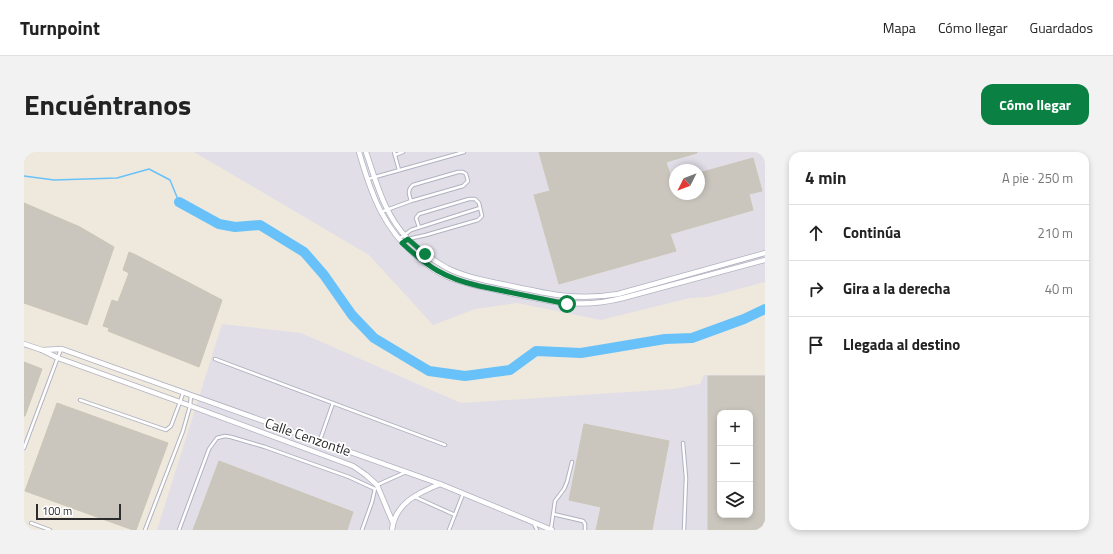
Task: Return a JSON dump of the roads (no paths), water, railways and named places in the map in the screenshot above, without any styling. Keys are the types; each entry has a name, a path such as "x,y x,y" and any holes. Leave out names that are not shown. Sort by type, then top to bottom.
{"street":[{"path":"359,152 381,213 400,241 423,262 448,277 465,283 567,304 592,304 612,301 765,260"},
{"path":"366,152 388,210 408,239 430,257 447,268 477,279 559,296 591,297 618,294 765,253"},
{"path":"24,344 42,350 62,349"},
{"name":"Calle Cenzontle","path":"62,349 440,484 551,530"},
{"name":"Calle Cenzontle","path":"42,350 58,358 353,466 366,475 376,487 393,523"},
{"path":"392,530 393,523 403,506 414,496 440,484"}],"lane":[{"path":"399,170 394,153 403,152"},
{"path":"368,179 464,152"},
{"path":"381,213 411,201 463,186 468,181 466,174 463,172 458,172 413,185 409,191 411,201"},
{"path":"400,241 480,219 482,216 478,202 473,198 422,213 416,218 419,227"},
{"path":"400,241 404,234 411,230 480,208"},
{"path":"24,448 62,349"},
{"path":"215,359 445,445"},
{"path":"80,400 166,430 171,426 182,393"},
{"path":"145,530 183,431 190,406 191,395"},
{"path":"320,440 334,403"},
{"path":"179,530 209,448 217,438 221,436 232,437 265,447 376,487 406,472"},
{"path":"683,443 686,478 684,530"},
{"path":"551,530 555,501 567,482 572,462"},
{"path":"362,530 376,487"},
{"path":"449,530 464,494"},
{"path":"414,496 455,515"},
{"path":"553,514 583,521 585,524 585,530"},
{"path":"532,522 537,530"},
{"path":"32,523 50,530"}],"waterway":[{"path":"24,176 54,180 117,178 149,169 170,180 179,202"},
{"path":"179,202 219,224 235,227 260,225 304,252 324,275 352,315 374,338 429,371 465,376 510,370 536,351 581,353 665,339 692,338 744,319 765,309"}]}
